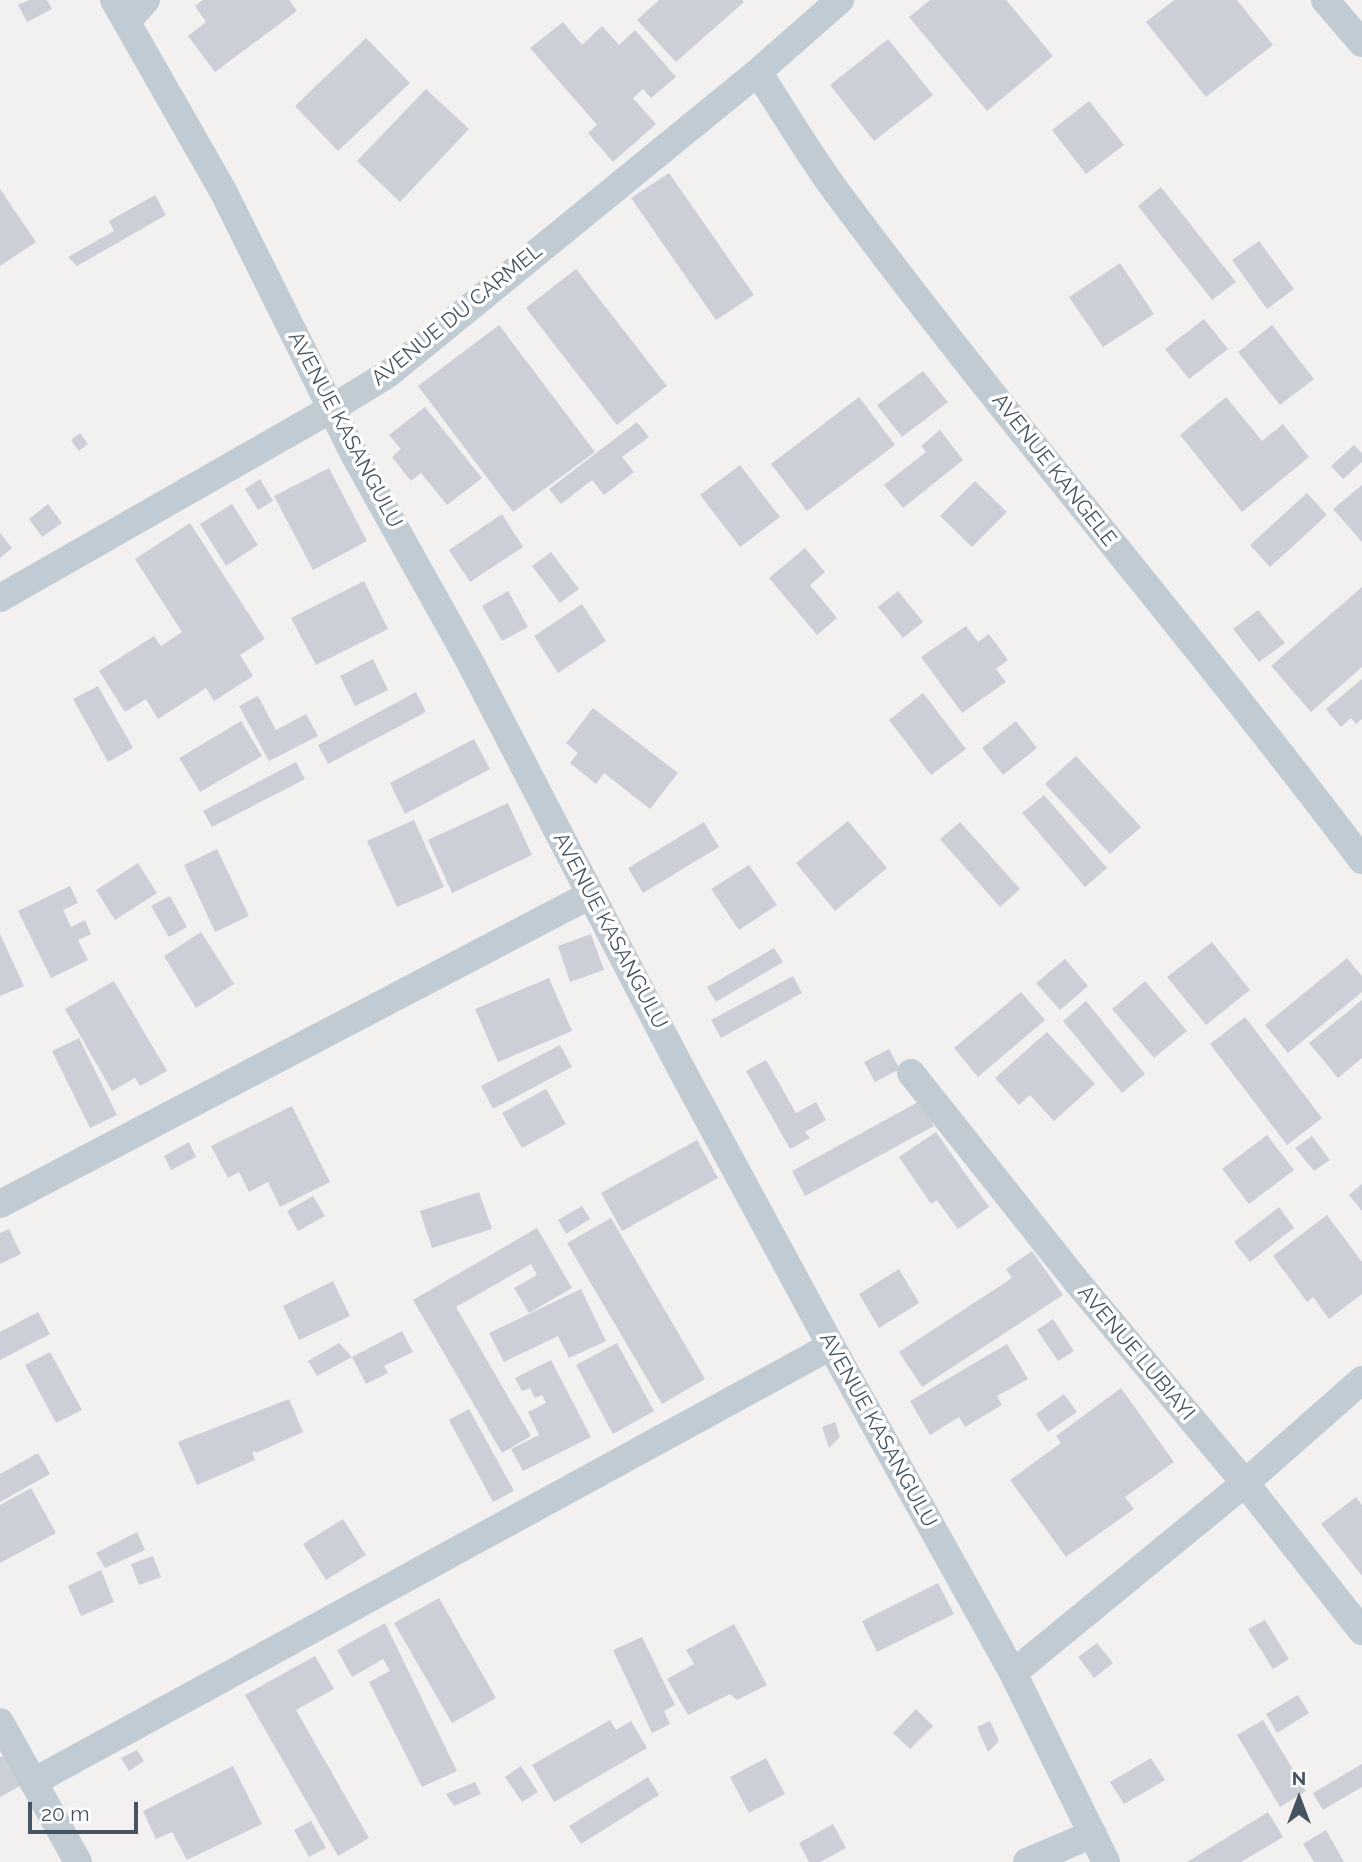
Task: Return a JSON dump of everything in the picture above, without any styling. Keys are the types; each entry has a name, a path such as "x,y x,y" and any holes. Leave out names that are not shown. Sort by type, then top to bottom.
{"street":[{"path":"120,10 146,0"},
{"name":"AVENUE DU CARMEL","path":"0,598 388,374 758,72 841,0"},
{"path":"1325,0 1362,43"},
{"name":"AVENUE KASANGULU","path":"120,10 223,191 331,409 470,662 590,895 831,1346 1013,1673 1107,1862"},
{"name":"AVENUE KANGELE","path":"758,72 835,190 1077,501 1273,741 1362,860"},
{"path":"0,1203 590,895"},
{"name":"AVENUE LUBIAYI","path":"911,1073 1077,1282 1245,1483 1362,1631"},
{"path":"33,1782 831,1346"},
{"path":"1013,1673 1245,1483 1362,1380"},
{"path":"0,1722 78,1862"},
{"path":"1027,1862 1093,1834"}],"building":[{"path":"29,0 47,0 52,9 27,22 18,5"},
{"path":"203,0 289,0 297,11 215,72 188,36 206,22 195,6"},
{"path":"659,0 744,2 676,62 637,20"},
{"path":"930,0 1006,0 1053,56 987,111 909,17"},
{"path":"1174,0 1237,0 1273,45 1206,97 1146,22"},
{"path":"563,22 582,45 602,26 619,45 635,30 676,77 651,98 643,89 633,98 656,124 613,162 588,133 597,125 530,48"},
{"path":"366,38 410,83 338,151 295,106"},
{"path":"888,39 933,95 874,141 830,85"},
{"path":"426,89 469,129 400,202 357,161"},
{"path":"1089,101 1124,145 1086,174 1052,130"},
{"path":"669,173 754,295 716,320 631,198"},
{"path":"1161,187 1236,282 1212,300 1138,206"},
{"path":"0,189 36,242 0,266"},
{"path":"155,195 166,215 77,266 68,257 114,231 109,221"},
{"path":"1259,241 1294,289 1267,309 1232,260"},
{"path":"1120,263 1154,314 1103,347 1069,297"},
{"path":"576,269 667,386 617,425 526,308"},
{"path":"1204,319 1228,349 1189,379 1165,349"},
{"path":"499,325 595,452 513,512 418,386"},
{"path":"1272,325 1314,379 1280,405 1238,352"},
{"path":"923,371 948,402 902,437 877,405"},
{"path":"859,397 895,445 807,511 771,464"},
{"path":"1226,397 1262,441 1283,424 1309,457 1242,512 1180,435"},
{"path":"425,407 482,478 447,505 421,473 411,481 392,457 401,449 389,435"},
{"path":"637,422 649,437 622,457 634,472 604,495 592,480 561,504 549,489"},
{"path":"940,430 963,460 903,508 884,485 926,452 921,446"},
{"path":"80,433 88,444 79,451 71,440"},
{"path":"1354,445 1362,453 1362,462 1343,479 1331,466"},
{"path":"740,465 780,517 740,547 700,495"},
{"path":"329,468 367,541 313,570 274,496"},
{"path":"260,479 273,501 258,510 245,489"},
{"path":"975,481 1007,512 972,547 940,516"},
{"path":"1362,485 1362,542 1333,509"},
{"path":"1307,493 1327,515 1270,567 1250,545"},
{"path":"48,504 62,523 42,537 29,519"},
{"path":"232,504 258,545 226,566 200,524"},
{"path":"502,514 523,547 470,582 449,550"},
{"path":"190,523 265,639 240,655 253,676 214,701 206,688 158,719 146,699 125,712 99,671 154,636 161,646 182,632 135,559"},
{"path":"0,533 12,548 0,558"},
{"path":"805,548 825,572 810,585 837,618 817,635 769,578"},
{"path":"551,552 579,589 560,603 532,566"},
{"path":"364,581 388,629 316,665 291,618"},
{"path":"1362,587 1362,667 1311,712 1271,666"},
{"path":"508,591 528,627 502,641 482,606"},
{"path":"898,591 923,622 903,638 878,607"},
{"path":"582,604 606,641 558,673 534,636"},
{"path":"1258,610 1285,643 1259,662 1233,629"},
{"path":"966,626 978,642 989,634 1008,660 996,669 1006,682 962,713 921,657"},
{"path":"373,659 388,690 355,706 340,676"},
{"path":"1362,679 1362,719 1356,724 1351,718 1341,727 1326,709"},
{"path":"98,686 133,748 108,762 73,699"},
{"path":"416,692 426,712 328,764 318,745"},
{"path":"923,693 966,749 931,775 889,720"},
{"path":"258,696 276,730 306,714 318,736 269,761 239,706"},
{"path":"593,708 678,773 650,809 604,773 596,784 570,763 578,753 566,743"},
{"path":"241,721 262,756 200,792 179,758"},
{"path":"1016,721 1037,748 1003,775 982,748"},
{"path":"474,739 490,769 405,814 390,783"},
{"path":"1076,756 1141,827 1110,854 1045,784"},
{"path":"296,762 305,779 212,827 203,811"},
{"path":"1044,795 1107,868 1085,887 1022,813"},
{"path":"508,803 532,855 452,893 428,840"},
{"path":"414,820 444,887 397,907 367,841"},
{"path":"848,821 887,868 835,911 796,863"},
{"path":"704,822 719,847 643,893 628,868"},
{"path":"960,822 1020,889 1000,907 940,839"},
{"path":"217,849 249,916 215,932 184,865"},
{"path":"138,863 157,893 115,920 96,890"},
{"path":"749,865 777,905 739,930 711,889"},
{"path":"70,886 78,903 63,910 71,927 85,920 91,934 78,940 88,960 51,978 18,911"},
{"path":"170,896 187,927 169,937 151,906"},
{"path":"201,932 234,984 196,1008 164,956"},
{"path":"0,934 24,986 0,996"},
{"path":"591,934 604,970 570,982 558,946"},
{"path":"1212,942 1250,990 1206,1025 1167,977"},
{"path":"774,948 783,962 716,1002 707,987"},
{"path":"1347,958 1362,976 1362,992 1288,1053 1265,1025"},
{"path":"1065,959 1088,986 1060,1010 1036,983"},
{"path":"793,976 802,993 721,1038 711,1020"},
{"path":"549,978 572,1031 498,1062 475,1009"},
{"path":"114,981 167,1071 140,1086 135,1078 112,1091 65,1009"},
{"path":"1145,981 1187,1031 1154,1058 1112,1009"},
{"path":"1021,992 1045,1020 978,1077 954,1048"},
{"path":"1362,1000 1362,1058 1338,1078 1309,1043"},
{"path":"1086,1001 1145,1074 1122,1093 1063,1021"},
{"path":"1245,1017 1322,1118 1287,1145 1210,1044"},
{"path":"1047,1032 1095,1084 1054,1121 1030,1095 1019,1105 995,1078"},
{"path":"79,1038 117,1115 90,1128 52,1051"},
{"path":"560,1045 572,1067 493,1109 481,1086"},
{"path":"889,1049 900,1069 875,1082 864,1062"},
{"path":"766,1060 796,1113 816,1102 826,1120 805,1132 810,1138 790,1149 746,1071"},
{"path":"546,1089 566,1124 522,1148 502,1113"},
{"path":"920,1101 934,1126 805,1196 792,1171"},
{"path":"292,1106 330,1182 280,1207 268,1182 249,1192 239,1172 228,1178 211,1146"},
{"path":"936,1132 989,1207 958,1229 937,1200 931,1204 899,1157"},
{"path":"1267,1135 1294,1170 1249,1204 1222,1169"},
{"path":"1312,1136 1330,1160 1314,1171 1295,1148"},
{"path":"697,1140 718,1178 622,1231 601,1193"},
{"path":"189,1142 196,1157 171,1170 164,1156"},
{"path":"1362,1184 1362,1211 1349,1195"},
{"path":"479,1192 492,1229 432,1248 420,1211"},
{"path":"313,1196 325,1216 298,1231 287,1211"},
{"path":"582,1206 590,1219 566,1234 558,1220"},
{"path":"1279,1207 1294,1228 1250,1262 1234,1242"},
{"path":"1327,1215 1362,1262 1362,1294 1329,1319 1313,1297 1307,1302 1273,1256"},
{"path":"611,1218 705,1379 662,1404 567,1243"},
{"path":"537,1228 572,1288 529,1313 514,1288 537,1275 531,1264 456,1307 531,1436 502,1453 413,1300"},
{"path":"9,1229 21,1254 0,1264 0,1233"},
{"path":"1032,1251 1063,1295 922,1387 899,1352 1012,1278 1006,1269"},
{"path":"899,1269 919,1303 879,1328 859,1294"},
{"path":"333,1281 350,1316 299,1340 283,1306"},
{"path":"581,1289 606,1341 569,1358 558,1336 504,1362 489,1333"},
{"path":"38,1312 50,1334 0,1360 0,1332"},
{"path":"1053,1319 1074,1351 1058,1361 1037,1330"},
{"path":"402,1331 413,1352 384,1366 388,1373 366,1384 352,1357"},
{"path":"339,1343 352,1357 317,1376 308,1361"},
{"path":"617,1343 654,1411 613,1434 576,1365"},
{"path":"1007,1344 1028,1379 997,1396 1002,1405 965,1427 959,1417 930,1435 910,1401"},
{"path":"50,1352 82,1410 56,1423 25,1365"},
{"path":"551,1360 591,1437 523,1471 511,1449 539,1435 528,1412 546,1403 542,1395 535,1398 530,1388 522,1391 515,1378"},
{"path":"1121,1388 1174,1462 1125,1497 1134,1509 1066,1557 1010,1480 1061,1443 1056,1436"},
{"path":"1064,1394 1077,1412 1048,1432 1036,1414"},
{"path":"289,1399 303,1432 256,1453 255,1451 252,1453 255,1460 197,1485 178,1442"},
{"path":"469,1409 514,1491 493,1502 449,1420"},
{"path":"835,1422 840,1437 829,1448 822,1427"},
{"path":"38,1453 50,1474 0,1502 0,1474"},
{"path":"31,1488 56,1533 0,1563 0,1505"},
{"path":"1356,1497 1362,1505 1362,1576 1321,1524"},
{"path":"343,1519 366,1555 326,1580 303,1544"},
{"path":"137,1532 145,1550 105,1568 96,1553"},
{"path":"153,1556 161,1577 139,1585 131,1564"},
{"path":"101,1570 114,1602 81,1616 68,1586"},
{"path":"938,1583 954,1614 877,1652 862,1621"},
{"path":"439,1598 496,1698 452,1723 394,1623"},
{"path":"1265,1620 1289,1659 1273,1669 1248,1629"},
{"path":"385,1623 457,1771 422,1787 369,1682 390,1671 383,1659 352,1677 337,1650"},
{"path":"734,1624 767,1685 737,1700 730,1694 688,1715 667,1679 694,1664 686,1650"},
{"path":"642,1637 675,1705 664,1711 670,1724 652,1733 613,1650"},
{"path":"1097,1643 1113,1663 1094,1678 1078,1657"},
{"path":"315,1656 334,1689 296,1710 369,1838 338,1856 245,1695"},
{"path":"1298,1695 1309,1713 1277,1733 1266,1714"},
{"path":"916,1709 933,1726 910,1749 893,1733"},
{"path":"610,1720 616,1730 631,1721 647,1748 554,1802 532,1765"},
{"path":"1263,1720 1306,1791 1280,1807 1237,1735"},
{"path":"990,1721 999,1741 988,1752 977,1727"},
{"path":"137,1750 144,1761 129,1771 121,1758"},
{"path":"3,1756 20,1786 0,1797 0,1757"},
{"path":"766,1758 785,1794 749,1813 730,1777"},
{"path":"1151,1758 1165,1780 1124,1804 1110,1782"},
{"path":"1362,1764 1362,1787 1323,1810 1313,1793"},
{"path":"233,1766 262,1824 187,1860 172,1832 156,1839 143,1811"},
{"path":"521,1766 538,1792 522,1802 505,1777"},
{"path":"648,1777 659,1795 581,1844 569,1826"},
{"path":"475,1782 481,1794 454,1806 446,1794"},
{"path":"1268,1812 1283,1837 1241,1862 1187,1862"},
{"path":"311,1821 326,1848 309,1857 294,1830"},
{"path":"833,1824 846,1848 820,1862 809,1862 799,1843"},
{"path":"1326,1830 1344,1862 1314,1862 1303,1844"}]}
